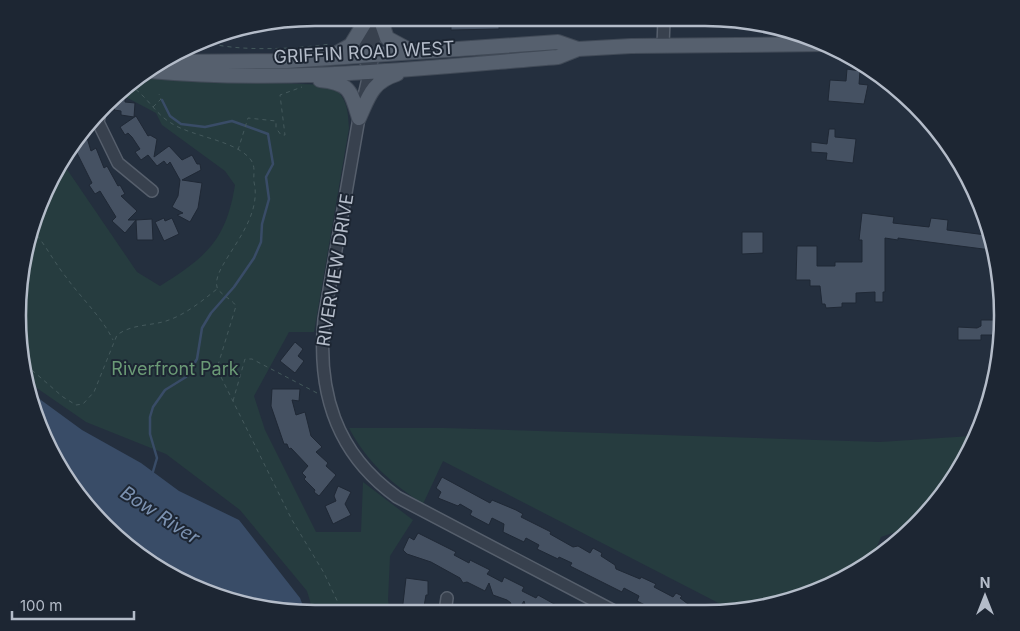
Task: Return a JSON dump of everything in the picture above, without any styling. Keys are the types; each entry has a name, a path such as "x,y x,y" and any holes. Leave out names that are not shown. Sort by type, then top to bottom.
{"main road":[{"path":"327,52 351,45 364,26"},
{"path":"383,26 387,38 414,53"},
{"name":"GRIFFIN ROAD WEST","path":"177,62 238,62 327,52 368,56 558,42 578,49"},
{"name":"GRIFFIN ROAD WEST","path":"160,72 226,77 292,75 558,57 578,49 798,42"},
{"path":"359,118 379,82 416,68"},
{"path":"292,75 343,84 351,94 359,118"}],"street":[{"path":"368,71 369,26"},
{"path":"663,45 664,26"},
{"name":"RIVERVIEW DRIVE","path":"368,71 324,318 321,350 326,394 338,428 374,479 397,497 603,605"},
{"path":"99,124 118,163 152,191"},
{"path":"446,605 447,598"}],"path":[{"path":"218,44 327,52"},
{"path":"237,150 244,136 248,119 276,121 276,128 281,135 285,135 280,95 299,87 308,87"},
{"path":"32,370 62,397 76,405 83,404 94,392 113,340 122,332 132,327 178,316 218,289 222,266 255,210 255,170 252,161 237,150 171,124 135,89"},
{"path":"152,107 161,100 159,94"},
{"path":"37,237 94,315 105,324 113,340"},
{"path":"218,289 236,306 218,365 233,402 292,520 324,573 339,605"},
{"path":"233,402 245,359 252,359 318,393"}],"green space":[{"name":"Riverfront Park","path":"154,76 216,81 329,85 340,93 343,98 347,109 349,128 314,332 289,332 254,396 265,430 316,532 361,532 363,482 413,520 390,556 389,605 311,605 307,591 240,510 166,454 86,422 35,387 27,334 26,316 29,278 36,241 48,205 66,169 137,272 160,286 202,256 219,234 226,220 235,185 225,171 162,125 156,113 126,97"},
{"path":"349,428 444,428 880,442 967,436 955,460 934,492 896,532 881,537 876,548 865,556 815,583 779,595 721,604 443,461 423,504 390,480 356,440"}],"water":[{"name":"Bow River","path":"39,398 82,430 141,463 179,491 239,520 300,598 302,604 241,595 188,575 139,545 98,506 75,476 48,426"}],"building":[{"path":"451,26 499,26 499,29 451,30"},
{"path":"847,69 860,72 859,84 868,85 864,104 828,101 830,80 846,81"},
{"path":"125,98 125,102 135,103 134,117 121,115 121,111 114,110"},
{"path":"136,116 148,136 150,135 157,139 154,157 169,146 182,160 192,155 197,164 200,164 201,170 182,180 202,183 198,208 190,222 177,215 183,213 172,207 178,196 180,180 170,162 167,165 164,161 157,166 148,155 141,160 135,152 140,149 132,137 128,133 125,135 120,127"},
{"path":"829,129 835,129 835,137 856,139 853,163 826,160 827,153 811,152 811,142 827,144"},
{"path":"87,138 91,151 96,148 104,168 107,166 118,186 120,185 125,194 121,196 137,211 128,220 136,220 125,233 112,221 116,217 100,191 95,194 89,185 92,183 77,152"},
{"path":"862,213 894,217 893,223 929,227 931,218 948,220 947,230 982,234 986,249 885,238 885,292 883,292 883,302 875,302 875,292 856,293 856,303 842,303 842,307 826,308 825,304 822,304 820,286 810,286 810,280 796,280 797,246 817,246 817,266 835,266 835,262 862,262 862,240 859,240"},
{"path":"164,218 165,221 172,218 179,234 164,241 155,222"},
{"path":"152,219 153,240 137,240 136,220"},
{"path":"742,232 763,232 763,253 742,254"},
{"path":"981,320 994,320 993,335 981,335 981,340 958,340 958,327 977,328 981,326"},
{"path":"295,342 303,349 298,356 304,361 295,373 280,361"},
{"path":"272,389 300,389 299,401 292,400 296,415 305,412 311,436 322,447 316,452 328,463 326,466 336,475 319,496 304,479 306,477 302,473 308,466 291,448 289,449 287,444 284,444 271,406"},
{"path":"442,477 490,503 492,500 516,510 523,514 521,517 551,532 550,534 573,547 578,546 590,553 593,548 602,553 601,556 615,565 616,569 656,584 654,587 673,597 676,593 682,596 680,598 690,605 645,605 637,601 639,596 624,588 622,592 570,566 572,563 537,549 539,545 526,538 524,542 503,532 504,524 492,518 489,525 470,515 472,511 460,504 458,506 438,498 441,492 436,488"},
{"path":"338,486 351,492 345,504 351,515 333,524 325,506 336,501 334,496"},
{"path":"418,533 456,552 454,555 469,563 470,560 490,570 487,574 502,582 504,577 524,587 522,591 536,598 538,595 556,605 525,605 524,601 521,605 510,605 511,603 507,600 493,595 489,583 485,591 467,582 463,583 460,578 431,562 407,554 403,550 409,537 414,540"},
{"path":"406,578 428,581 428,595 426,595 424,605 403,605"}],"waterway":[{"path":"152,475 157,458 150,434 150,417 153,407 165,390 186,377 197,359 202,328 211,313 234,287 254,258 261,242 262,224 269,199 266,177 273,164 268,134 232,121 205,127 181,124 170,116 162,100"}]}
